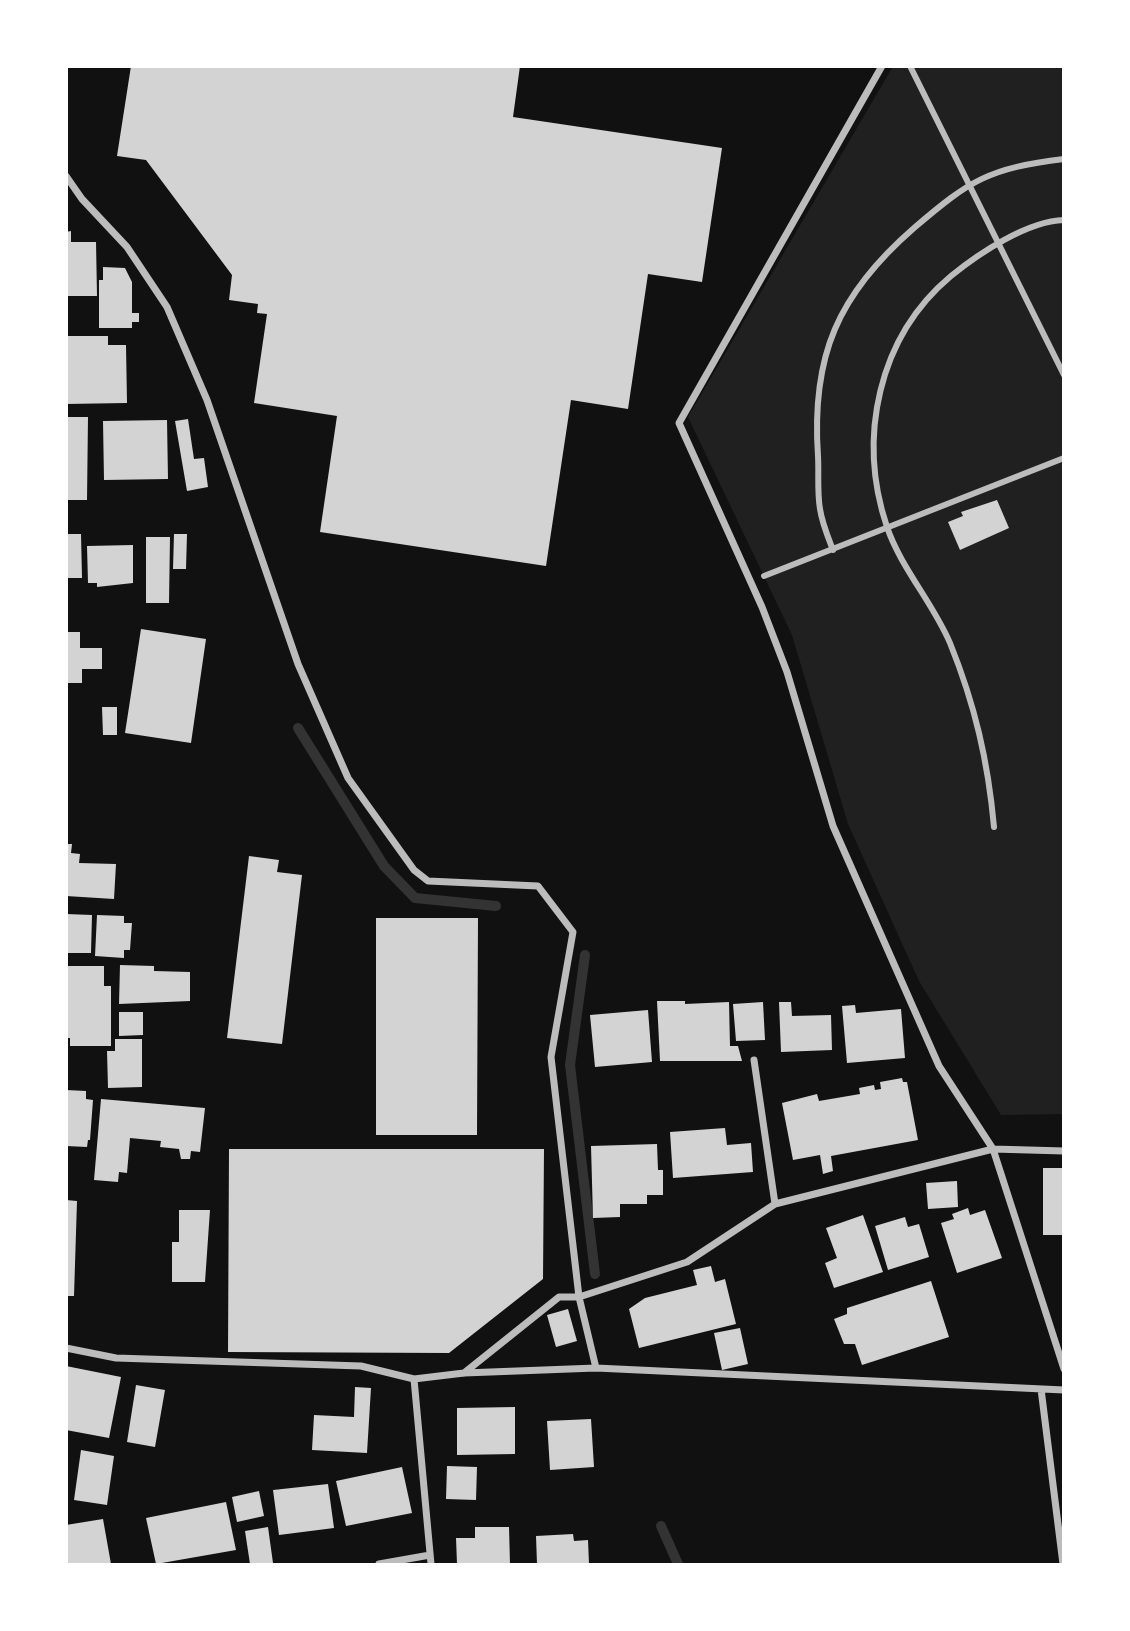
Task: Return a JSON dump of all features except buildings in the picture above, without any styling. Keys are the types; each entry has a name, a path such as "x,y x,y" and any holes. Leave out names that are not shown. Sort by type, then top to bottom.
{"street":[{"path":"882,66 679,423 752,580 787,671 832,826 939,1066 993,1149 1063,1369"},
{"path":"910,66 1063,375"},
{"path":"832,550 820,510 815,414 821,365 839,314 891,248 968,184 1013,165 1063,159"},
{"path":"66,176 82,199 127,247 167,307 207,400 298,664 348,778 414,870 428,881 538,887 573,932 551,1057 579,1297 596,1368"},
{"path":"994,827 989,769 971,701 949,640 887,529 873,458 878,390 888,365 920,309 943,284 976,257 1020,233 1063,220"},
{"path":"764,576 1063,458"},
{"path":"754,1060 775,1204"},
{"path":"464,1373 559,1297 579,1297 687,1262 775,1204 993,1149 1063,1152"},
{"path":"66,1348 116,1358 361,1366 414,1379 464,1373 596,1368 1063,1390"},
{"path":"414,1379 431,1564"},
{"path":"1041,1389 1063,1564"},
{"path":"379,1564 430,1555"}],"shaded area":[{"path":"1063,67 1063,1114 1001,1115 919,981 848,824 792,635 688,417 892,68"}],"waterway":[{"path":"298,728 384,866 415,898 496,906"},
{"path":"585,955 570,1065 595,1274"},
{"path":"661,1526 678,1564"}]}
